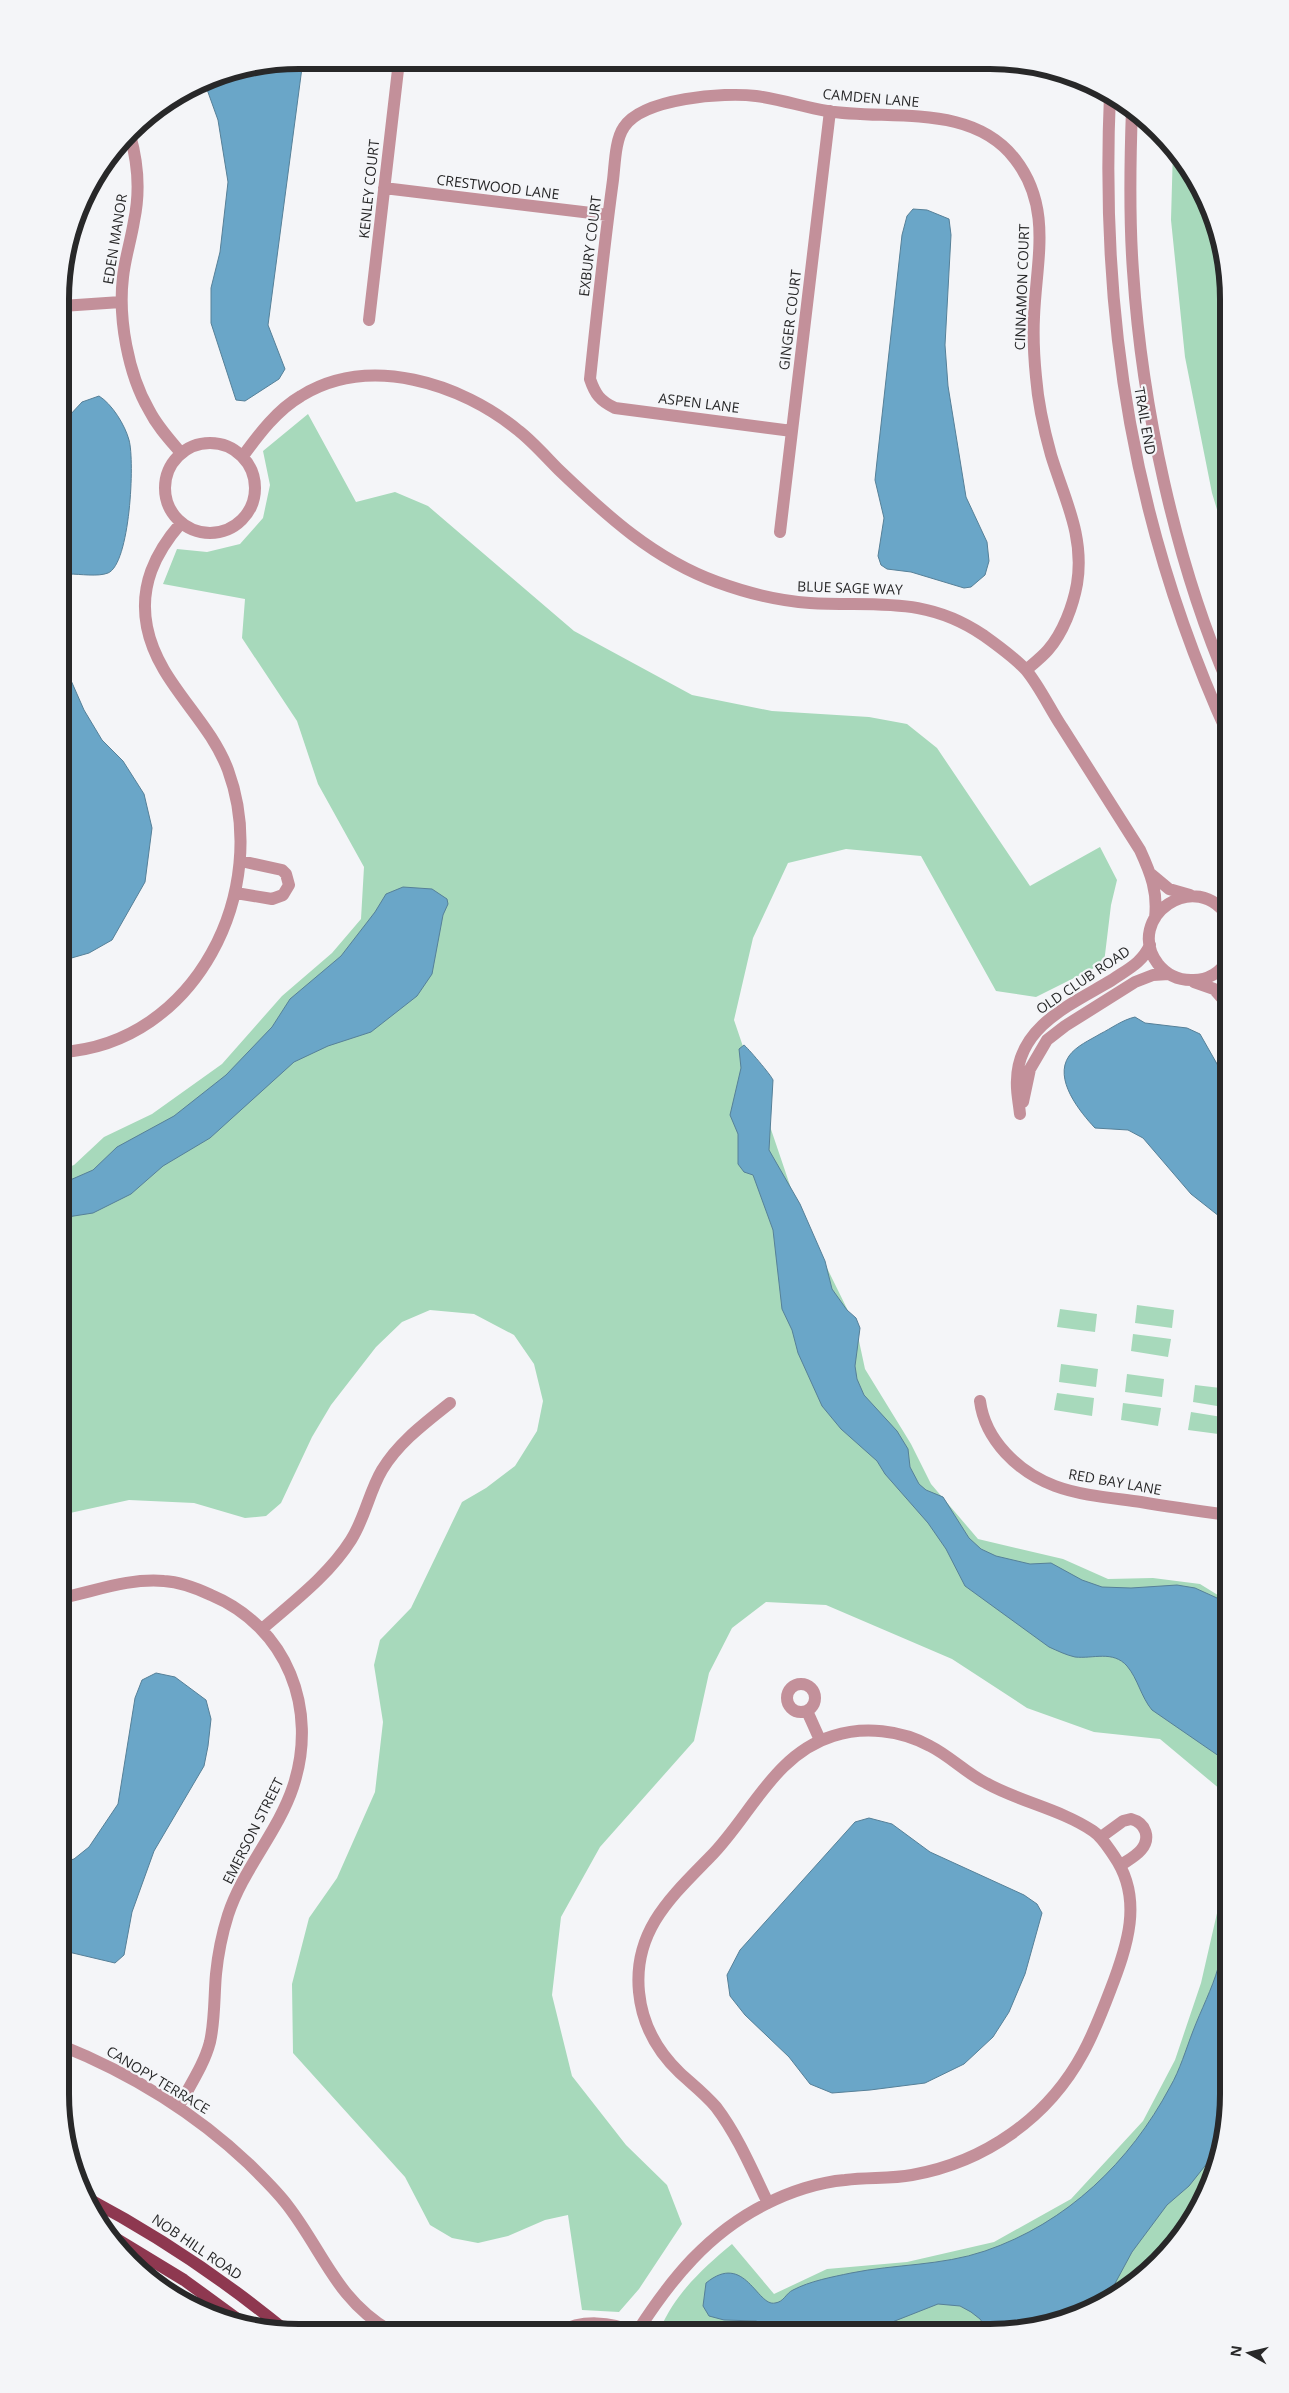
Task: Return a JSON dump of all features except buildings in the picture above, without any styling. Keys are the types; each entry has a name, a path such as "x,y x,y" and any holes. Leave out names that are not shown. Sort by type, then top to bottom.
{"main road":[{"name":"NOB HILL ROAD","path":"96,2202 130,2220 196,2262 275,2323"},
{"path":"124,2243 184,2280 228,2313"}],"street":[{"name":"KENLEY COURT","path":"369,320 398,69"},
{"name":"CAMDEN LANE","path":"654,107 680,100 731,95 756,96 830,111 892,114 961,124 981,130 1001,144 1015,159"},
{"name":"TRAIL END","path":"1110,103 1108,193 1110,273 1118,346 1136,459 1172,596 1202,678 1220,717"},
{"name":"EXBURY COURT","path":"604,402 595,393 590,378 618,142 624,127 636,115 654,107"},
{"name":"GINGER COURT","path":"780,532 830,111"},
{"name":"TRAIL END","path":"1132,118 1130,197 1132,272 1152,418 1172,511 1194,591 1220,662"},
{"name":"EDEN MANOR","path":"131,141 137,173 138,199 123,276 121,302 124,329 138,386 159,427 181,453"},
{"name":"CINNAMON COURT","path":"1015,159 1035,196 1040,216 1034,316 1036,379 1051,454 1072,512 1077,534 1078,559 1077,584 1061,630 1048,650 1026,670"},
{"name":"CRESTWOOD LANE","path":"384,188 608,215"},
{"path":"69,306 121,302"},
{"name":"BLUE SAGE WAY","path":"243,456 281,411 299,396 320,386 344,379 370,376 398,377 424,382 448,389 499,416 521,432 610,518 661,555 690,571 718,583 780,600 809,603 900,604 957,620 981,633 1026,670 1140,850 1151,874 1156,892 1155,918 1150,935 1150,945"},
{"name":"ASPEN LANE","path":"604,402 615,408 792,431"},
{"path":"214,442 227,446 243,456 254,475 256,487 252,504 243,519 225,530 213,533 202,532 181,523 172,511 166,492 168,470 181,453 203,443 214,442"},
{"path":"69,1051 102,1046 127,1036 170,1004 188,987 216,945 228,919 236,893 241,862 240,823 237,799 227,769 205,726 172,686 161,668 151,645 146,626 144,605 154,561 164,544 181,523"},
{"path":"236,893 278,898 287,891 289,885 286,874 282,870 241,862"},
{"name":"BLUE SAGE WAY","path":"1151,874 1169,889 1214,903"},
{"path":"1155,918 1167,904 1176,899 1195,896"},
{"path":"1214,903 1220,903"},
{"path":"1214,903 1220,909"},
{"path":"1150,945 1156,962 1170,974 1203,983 1214,989 1220,996"},
{"name":"OLD CLUB ROAD","path":"1150,945 1140,962 1047,1020 1028,1040 1018,1065 1016,1081 1020,1114 1030,1069 1047,1040 1065,1026 1135,982 1153,975 1170,974"},
{"path":"1187,980 1196,980 1213,975 1220,968"},
{"name":"RED BAY LANE","path":"980,1400 982,1418 999,1446 1030,1474 1054,1486 1083,1494 1220,1514"},
{"path":"262,1629 334,1563 351,1540 381,1471 394,1452 405,1440 450,1403"},
{"name":"EMERSON STREET","path":"69,1596 121,1582 143,1580 180,1583 232,1604 262,1629 277,1647 295,1684 302,1725 301,1755 293,1788 229,1914 216,1973 210,2041 203,2064 179,2106"},
{"path":"807,1711 820,1740"},
{"path":"642,2324 674,2277 698,2251 730,2226 768,2203 803,2190 841,2180 910,2175 962,2162 1018,2130 1044,2107 1065,2083 1083,2053 1100,2018 1127,1947 1132,1921 1128,1890 1120,1865 1101,1837 1066,1816 1005,1794 980,1780 929,1745 906,1736 881,1731 858,1731 836,1734 820,1740 794,1756 776,1774 714,1854 678,1888 659,1912 647,1934 640,1963 639,1989 643,2014 654,2041 666,2058 714,2105 736,2136 768,2203"},
{"path":"1101,1837 1123,1821 1131,1819 1144,1826 1146,1833 1145,1844 1140,1852 1120,1865"},
{"name":"CANOPY TERRACE","path":"69,2049 129,2077 179,2106 211,2130 263,2178 287,2204 304,2227 335,2281 349,2300 381,2324"},
{"path":"587,2324 612,2324"}],"green space":[{"path":"1173,159 1203,211 1216,254 1220,284 1220,519 1212,493 1185,357 1171,220"},
{"path":"308,414 356,502 395,492 428,506 574,631 692,695 772,711 869,717 907,724 937,748 1030,886 1100,847 1117,880 1111,905 1104,963 1036,997 996,991 921,856 846,849 788,863 753,938 734,1020 798,1209 856,1327 865,1369 911,1444 931,1484 978,1539 1063,1559 1108,1579 1153,1578 1200,1584 1220,1596 1220,1789 1160,1739 1094,1732 1027,1708 952,1659 826,1605 766,1602 732,1628 709,1673 694,1741 600,1847 561,1917 552,1995 572,2076 626,2145 667,2185 682,2224 639,2289 619,2312 582,2310 568,2215 545,2220 508,2236 478,2243 452,2238 430,2225 405,2177 293,2053 292,1984 309,1918 337,1878 375,1792 383,1722 374,1665 380,1640 411,1608 462,1502 486,1488 515,1466 537,1431 543,1401 534,1364 514,1335 474,1314 430,1310 402,1322 376,1347 331,1405 312,1437 281,1503 266,1516 245,1518 194,1503 129,1500 69,1513 69,1167 74,1165 104,1137 152,1114 222,1064 282,996 332,953 361,919 364,867 318,784 297,721 242,638 245,599 163,584 177,549 207,552 240,544 263,518 270,485 263,451"},
{"path":"1137,1305 1174,1310 1172,1328 1135,1323"},
{"path":"1060,1309 1097,1314 1095,1332 1057,1327"},
{"path":"1133,1334 1171,1339 1168,1357 1131,1351"},
{"path":"1061,1364 1098,1369 1096,1387 1059,1382"},
{"path":"1127,1374 1164,1379 1162,1397 1125,1392"},
{"path":"1195,1385 1220,1388 1220,1406 1193,1402"},
{"path":"1057,1393 1094,1398 1092,1416 1054,1410"},
{"path":"1123,1403 1161,1408 1158,1426 1121,1420"},
{"path":"1191,1412 1220,1417 1220,1434 1188,1430"},
{"path":"1220,1900 1220,2109 1216,2139 1203,2182 1173,2234 1153,2257 1118,2285 1078,2307 1064,2312 1035,2320 1005,2324 662,2324 674,2304 691,2282 732,2244 774,2294 827,2269 907,2262 994,2242 1071,2199 1143,2121 1175,2060 1201,1983"}],"water":[{"path":"302,69 268,325 285,369 279,379 245,401 236,400 211,323 211,288 220,252 228,182 218,120 207,88 254,73"},
{"path":"913,209 927,210 949,219 951,235 945,345 948,386 966,497 987,542 989,561 985,575 971,587 964,588 911,572 887,569 881,565 878,556 884,518 875,480 902,235 907,216"},
{"path":"99,396 109,404 124,428 131,451 129,511 121,551 115,566 108,573 94,575 69,574 69,416 82,402"},
{"path":"69,676 84,710 102,740 123,761 144,794 152,828 145,882 112,940 89,953 69,959"},
{"path":"403,887 432,889 447,899 448,904 443,915 432,974 417,996 371,1032 328,1046 294,1062 210,1138 163,1166 131,1194 93,1213 69,1217 69,1180 93,1170 117,1147 174,1116 226,1075 272,1027 290,999 341,956 375,912 386,894"},
{"path":"1135,1017 1145,1023 1187,1028 1200,1034 1220,1069 1220,1217 1191,1194 1143,1138 1128,1130 1095,1128 1070,1095 1064,1075 1065,1065 1069,1056 1075,1049 1126,1020"},
{"path":"744,1045 773,1080 769,1150 800,1204 825,1261 832,1289 847,1310 856,1318 860,1328 855,1366 857,1379 864,1395 897,1431 908,1449 910,1467 919,1484 926,1490 943,1497 969,1538 981,1549 996,1556 1030,1564 1051,1563 1082,1580 1102,1587 1131,1588 1177,1585 1195,1588 1217,1598 1220,1602 1220,1757 1152,1710 1131,1671 1121,1661 1116,1658 1102,1656 1075,1657 1049,1647 965,1586 946,1549 928,1523 885,1474 877,1461 841,1429 822,1406 798,1353 792,1330 782,1309 773,1230 753,1175 744,1172 738,1164 738,1134 730,1115 741,1068 739,1049"},
{"path":"156,1673 175,1677 206,1700 211,1719 204,1766 154,1851 132,1912 124,1955 115,1963 69,1952 69,1860 74,1859 89,1847 118,1804 135,1698 142,1680"},
{"path":"869,1818 892,1824 930,1852 1024,1895 1037,1904 1042,1913 1025,1974 1009,2012 993,2037 964,2064 925,2083 832,2093 810,2084 789,2057 745,2015 730,1996 727,1975 740,1950 855,1822"},
{"path":"1220,1958 1220,2109 1216,2139 1211,2159 1189,2186 1167,2205 1132,2252 1112,2289 1078,2307 1064,2312 1035,2320 1005,2324 984,2324 971,2312 960,2306 938,2304 887,2324 763,2324 756,2321 724,2320 709,2316 703,2306 706,2283 719,2275 731,2273 740,2276 768,2302 775,2303 781,2301 793,2290 821,2280 868,2270 952,2260 985,2251 1015,2239 1069,2207 1116,2164 1154,2114 1180,2067 1216,1976"}]}
